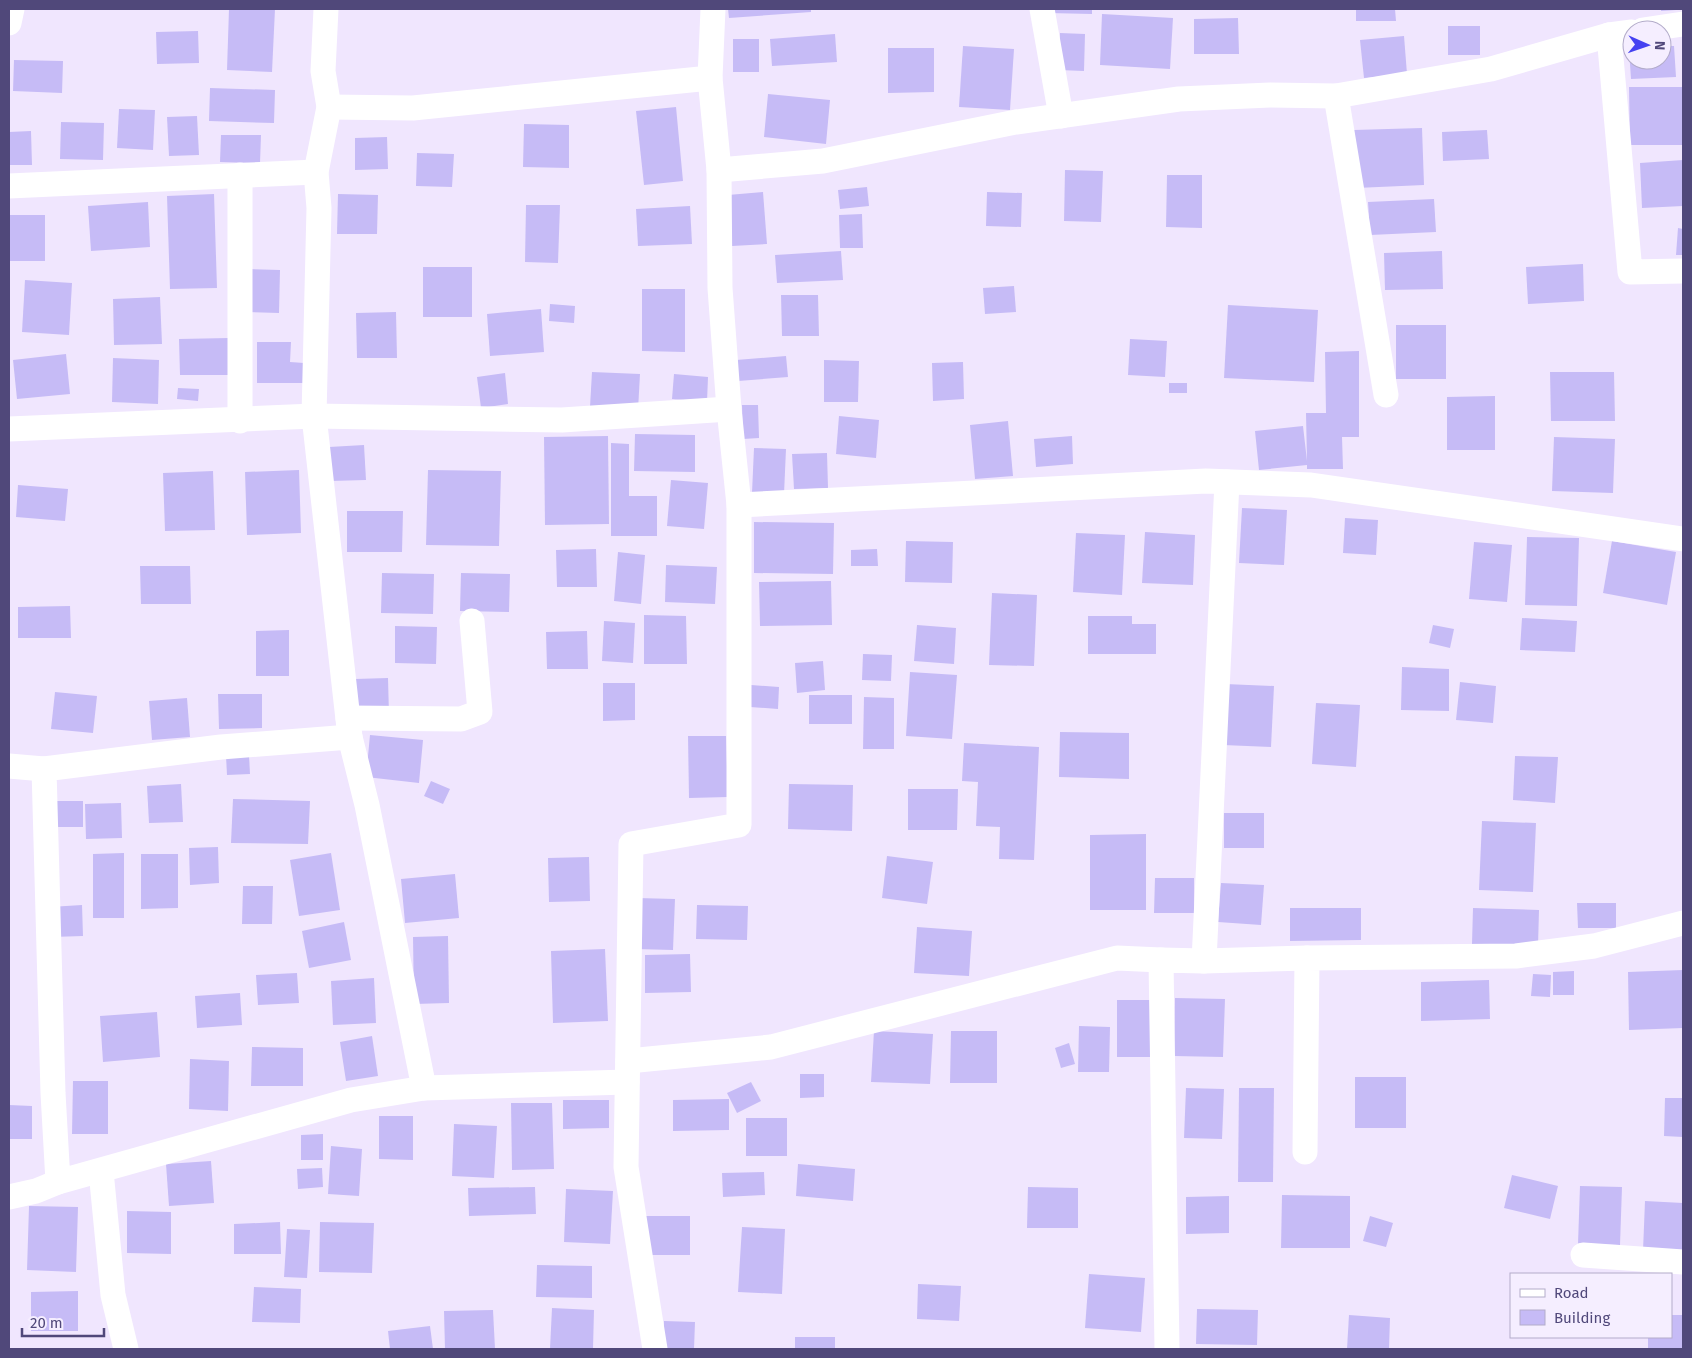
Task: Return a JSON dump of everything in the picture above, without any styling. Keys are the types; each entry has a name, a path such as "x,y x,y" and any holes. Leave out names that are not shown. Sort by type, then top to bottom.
{"street":[{"path":"9,22 12,9"},
{"path":"326,9 323,71 329,107 316,172 319,208 314,416 349,728 367,805 424,1088"},
{"path":"655,1349 626,1167 631,844 739,825 739,505 729,410 720,288 719,170 710,78 713,9"},
{"path":"1042,9 1061,116"},
{"path":"719,170 823,161 1016,122 1179,100 1270,95 1336,96 1491,69 1620,33 1630,272 1683,271"},
{"path":"329,107 412,108 710,78"},
{"path":"1336,96 1386,395"},
{"path":"9,186 316,172"},
{"path":"240,175 240,421"},
{"path":"9,429 78,425 240,421 314,416 562,420 729,410"},
{"path":"739,505 1206,481 1311,485 1683,539"},
{"path":"1204,961 1227,482"},
{"path":"9,766 44,769 221,748 349,728 461,719 480,712 472,621"},
{"path":"44,769 53,1093 58,1182"},
{"path":"9,1197 36,1191 58,1182 100,1172 351,1100 424,1088 628,1072 771,1047 1118,958 1204,961 1516,956 1594,946 1683,923"},
{"path":"1305,1152 1307,958"},
{"path":"1160,960 1167,1349"},
{"path":"100,1172 112,1295 126,1349"},
{"path":"1583,1255 1683,1262"}],"building":[{"path":"229,9 275,9 272,72 227,70"},
{"path":"728,9 811,9 811,12 729,18"},
{"path":"1048,9 1092,9 1092,14 1048,13"},
{"path":"1356,9 1395,9 1396,21 1356,21"},
{"path":"1661,9 1676,9 1676,10 1661,11"},
{"path":"1102,14 1173,18 1170,69 1100,65"},
{"path":"1238,18 1239,54 1194,54 1194,19"},
{"path":"1448,26 1480,26 1480,55 1448,55"},
{"path":"198,31 199,63 157,64 156,32"},
{"path":"1060,33 1085,34 1084,71 1059,70"},
{"path":"835,34 837,62 772,66 770,39"},
{"path":"1404,36 1407,74 1364,78 1360,40"},
{"path":"733,39 759,39 759,72 733,72"},
{"path":"963,46 1014,49 1010,110 959,107"},
{"path":"1672,46 1674,46 1676,77 1631,79 1630,70 1672,70"},
{"path":"888,48 934,48 934,92 888,93"},
{"path":"14,60 63,61 62,93 13,91"},
{"path":"1629,87 1683,87 1683,145 1630,145"},
{"path":"210,88 275,90 274,123 209,121"},
{"path":"768,94 830,100 826,144 764,137"},
{"path":"676,107 683,181 644,185 636,111"},
{"path":"119,109 155,110 153,150 117,148"},
{"path":"197,116 199,155 169,156 167,117"},
{"path":"61,122 104,123 103,160 60,159"},
{"path":"524,124 569,125 569,168 523,167"},
{"path":"1422,128 1424,185 1356,188 1354,130"},
{"path":"1487,130 1489,159 1443,161 1442,132"},
{"path":"31,131 32,165 9,165 9,132"},
{"path":"221,135 261,135 260,163 220,162"},
{"path":"387,137 388,169 355,170 355,138"},
{"path":"417,153 454,154 452,187 416,186"},
{"path":"1683,160 1683,206 1642,208 1640,163"},
{"path":"1065,170 1103,171 1101,222 1064,221"},
{"path":"1167,175 1202,175 1202,228 1166,227"},
{"path":"867,187 869,206 840,209 838,190"},
{"path":"763,192 767,244 732,246 728,195"},
{"path":"987,192 1022,193 1021,227 986,226"},
{"path":"214,194 217,288 170,289 167,196"},
{"path":"338,194 378,195 377,234 337,234"},
{"path":"1434,199 1436,232 1370,235 1368,202"},
{"path":"148,202 150,247 91,251 88,206"},
{"path":"526,205 560,205 558,263 525,262"},
{"path":"690,206 692,244 638,246 636,209"},
{"path":"862,214 863,248 840,248 839,215"},
{"path":"9,215 45,215 45,261 9,261"},
{"path":"1678,228 1683,229 1683,255 1676,255"},
{"path":"841,251 843,280 777,283 775,255"},
{"path":"1442,251 1443,289 1385,290 1384,253"},
{"path":"1583,264 1584,301 1528,304 1526,267"},
{"path":"423,267 472,267 472,317 423,317"},
{"path":"247,269 280,270 279,313 246,312"},
{"path":"25,280 72,283 69,335 22,332"},
{"path":"1014,286 1016,312 985,314 983,288"},
{"path":"642,289 685,289 685,352 642,351"},
{"path":"781,295 818,295 819,336 782,336"},
{"path":"160,297 162,344 114,345 113,299"},
{"path":"550,304 575,306 574,323 549,321"},
{"path":"1228,305 1318,310 1314,382 1224,378"},
{"path":"541,309 544,352 490,356 487,314"},
{"path":"396,312 397,358 357,358 356,313"},
{"path":"1396,325 1446,325 1446,379 1396,379"},
{"path":"229,338 229,375 180,375 179,339"},
{"path":"1130,339 1167,341 1165,377 1128,375"},
{"path":"257,342 291,342 290,362 304,363 303,383 257,383"},
{"path":"1359,351 1359,437 1342,437 1343,469 1307,469 1307,465 1259,470 1255,431 1303,426 1307,461 1306,413 1326,413 1325,352"},
{"path":"66,354 70,394 17,399 13,360"},
{"path":"786,356 788,377 738,381 736,360"},
{"path":"113,358 159,360 158,404 112,402"},
{"path":"824,360 859,361 858,402 824,402"},
{"path":"963,362 964,399 933,401 932,363"},
{"path":"592,372 640,374 638,410 590,407"},
{"path":"1550,372 1614,372 1615,421 1551,421"},
{"path":"505,373 508,404 481,408 477,377"},
{"path":"674,374 708,377 707,402 672,399"},
{"path":"1169,383 1187,383 1187,393 1169,393"},
{"path":"178,388 199,389 198,401 177,399"},
{"path":"1495,396 1495,450 1447,450 1447,397"},
{"path":"742,405 758,405 759,438 743,439"},
{"path":"839,416 879,420 876,458 836,454"},
{"path":"1008,421 1013,476 975,479 970,425"},
{"path":"635,434 695,435 695,472 634,471"},
{"path":"608,436 609,524 545,525 544,437"},
{"path":"1072,436 1073,464 1036,467 1034,439"},
{"path":"1554,437 1615,439 1613,493 1552,491"},
{"path":"611,443 629,444 629,496 657,496 657,536 611,536"},
{"path":"364,445 366,480 330,481 329,447"},
{"path":"754,448 786,449 784,494 752,493"},
{"path":"827,453 828,488 794,489 792,454"},
{"path":"299,470 301,533 247,535 245,472"},
{"path":"428,470 501,471 499,546 426,545"},
{"path":"213,471 215,530 165,531 163,473"},
{"path":"671,480 708,483 704,529 667,526"},
{"path":"18,485 68,489 65,521 16,517"},
{"path":"1242,508 1287,510 1284,565 1239,563"},
{"path":"347,511 403,511 402,552 347,552"},
{"path":"1345,518 1378,520 1376,555 1343,553"},
{"path":"754,522 834,523 833,574 754,573"},
{"path":"1145,532 1195,535 1193,585 1142,583"},
{"path":"1076,533 1125,535 1122,595 1073,592"},
{"path":"1527,537 1579,538 1577,606 1525,605"},
{"path":"906,541 953,542 952,583 905,582"},
{"path":"1612,541 1676,552 1667,605 1603,593"},
{"path":"1474,542 1512,545 1507,602 1469,599"},
{"path":"596,549 597,587 557,587 556,550"},
{"path":"877,549 878,566 851,566 851,550"},
{"path":"618,552 645,555 641,604 614,601"},
{"path":"666,565 717,567 715,604 665,602"},
{"path":"140,566 190,566 191,604 141,604"},
{"path":"382,573 434,574 433,614 381,613"},
{"path":"461,573 510,574 509,612 460,611"},
{"path":"831,581 832,625 760,626 759,582"},
{"path":"992,593 1037,595 1034,666 989,665"},
{"path":"70,606 71,638 18,638 18,607"},
{"path":"644,615 686,616 687,664 644,664"},
{"path":"1088,616 1132,616 1132,624 1156,624 1156,654 1088,654"},
{"path":"1522,618 1577,621 1575,652 1520,650"},
{"path":"604,621 635,623 633,663 602,661"},
{"path":"917,625 956,628 954,664 914,661"},
{"path":"1433,625 1454,629 1450,648 1429,643"},
{"path":"395,626 437,627 436,664 395,663"},
{"path":"289,630 289,676 256,676 256,631"},
{"path":"587,631 588,669 547,669 546,632"},
{"path":"863,654 892,655 891,681 862,680"},
{"path":"823,661 825,690 797,693 795,663"},
{"path":"1402,667 1449,669 1449,711 1401,710"},
{"path":"910,672 957,675 952,739 906,736"},
{"path":"388,678 389,715 357,716 355,679"},
{"path":"1460,682 1496,686 1493,723 1456,720"},
{"path":"603,683 635,683 635,720 603,721"},
{"path":"1225,684 1274,686 1271,747 1223,745"},
{"path":"751,685 779,687 778,709 750,707"},
{"path":"55,692 97,696 93,733 51,729"},
{"path":"218,694 262,694 262,728 219,729"},
{"path":"809,695 852,695 852,724 809,724"},
{"path":"864,697 894,698 894,749 863,749"},
{"path":"187,698 190,737 152,740 149,701"},
{"path":"1316,703 1360,705 1356,767 1312,764"},
{"path":"1060,732 1129,733 1129,779 1059,777"},
{"path":"370,735 423,740 419,783 366,777"},
{"path":"688,736 726,736 728,797 689,798"},
{"path":"964,743 1039,747 1034,860 999,859 1000,827 976,826 978,782 962,781"},
{"path":"249,755 250,774 227,775 226,756"},
{"path":"1515,756 1558,757 1555,803 1513,800"},
{"path":"431,781 450,789 443,804 424,796"},
{"path":"181,784 183,822 149,823 147,786"},
{"path":"789,784 853,785 852,831 788,829"},
{"path":"908,789 958,789 957,830 908,830"},
{"path":"233,799 310,801 308,844 231,843"},
{"path":"55,801 83,801 83,827 55,827"},
{"path":"121,803 122,838 86,839 85,804"},
{"path":"1224,813 1264,813 1264,848 1224,848"},
{"path":"1482,821 1536,823 1533,892 1479,890"},
{"path":"1146,834 1146,910 1090,910 1090,835"},
{"path":"218,847 219,883 190,885 189,848"},
{"path":"124,853 124,918 93,918 93,854"},
{"path":"331,853 340,910 299,916 290,860"},
{"path":"141,854 178,854 178,908 141,909"},
{"path":"887,856 933,862 927,904 882,898"},
{"path":"589,857 590,901 549,902 548,858"},
{"path":"455,874 459,918 405,923 401,879"},
{"path":"1155,878 1194,878 1194,913 1154,913"},
{"path":"1221,883 1264,885 1261,925 1218,922"},
{"path":"243,886 273,886 272,924 242,924"},
{"path":"637,898 675,899 673,950 635,949"},
{"path":"1577,903 1616,903 1616,928 1578,928"},
{"path":"82,905 83,936 52,937 50,907"},
{"path":"697,905 748,906 747,940 696,939"},
{"path":"1290,908 1361,908 1361,940 1290,941"},
{"path":"1473,908 1539,910 1538,946 1472,944"},
{"path":"344,922 351,960 309,968 302,931"},
{"path":"917,927 972,931 969,976 914,973"},
{"path":"448,936 449,1003 414,1004 413,937"},
{"path":"605,949 608,1021 553,1023 551,951"},
{"path":"690,954 691,992 645,993 645,955"},
{"path":"1683,970 1683,1028 1629,1030 1628,972"},
{"path":"1574,971 1574,995 1553,995 1553,972"},
{"path":"297,973 299,1003 258,1005 256,975"},
{"path":"1533,974 1551,975 1550,997 1531,996"},
{"path":"374,978 376,1023 333,1025 331,981"},
{"path":"1489,980 1490,1019 1421,1021 1421,982"},
{"path":"240,993 242,1025 197,1028 195,996"},
{"path":"1175,998 1225,999 1223,1057 1174,1056"},
{"path":"1117,1000 1154,1000 1154,1057 1117,1057"},
{"path":"157,1012 160,1057 103,1062 100,1016"},
{"path":"1079,1026 1110,1027 1109,1072 1078,1072"},
{"path":"874,1031 933,1034 930,1084 871,1082"},
{"path":"951,1031 997,1031 997,1083 950,1083"},
{"path":"372,1036 378,1076 346,1081 340,1042"},
{"path":"1069,1043 1075,1064 1061,1068 1055,1048"},
{"path":"252,1047 303,1048 303,1086 251,1086"},
{"path":"190,1059 229,1061 228,1111 189,1109"},
{"path":"800,1074 824,1074 824,1097 800,1098"},
{"path":"1355,1077 1406,1077 1406,1128 1355,1128"},
{"path":"73,1081 108,1081 108,1134 72,1134"},
{"path":"751,1082 761,1101 737,1113 727,1093"},
{"path":"1186,1088 1224,1089 1222,1139 1184,1138"},
{"path":"1239,1088 1274,1088 1273,1182 1238,1182"},
{"path":"1665,1098 1683,1098 1683,1137 1664,1136"},
{"path":"729,1099 729,1130 673,1131 673,1100"},
{"path":"563,1100 609,1100 609,1128 563,1129"},
{"path":"511,1103 552,1103 554,1169 512,1170"},
{"path":"9,1105 32,1106 32,1139 9,1139"},
{"path":"379,1116 413,1116 413,1160 379,1159"},
{"path":"746,1118 787,1118 787,1156 746,1156"},
{"path":"454,1124 497,1126 494,1178 452,1176"},
{"path":"323,1134 323,1160 301,1160 301,1135"},
{"path":"331,1146 362,1149 359,1196 328,1194"},
{"path":"211,1161 214,1203 169,1206 166,1164"},
{"path":"798,1164 855,1169 853,1201 796,1196"},
{"path":"322,1168 323,1187 298,1189 297,1169"},
{"path":"764,1172 765,1195 723,1197 722,1173"},
{"path":"1512,1175 1558,1186 1550,1219 1504,1208"},
{"path":"1580,1186 1622,1187 1620,1245 1578,1244"},
{"path":"535,1187 536,1214 469,1216 468,1188"},
{"path":"1028,1187 1078,1188 1078,1228 1027,1228"},
{"path":"566,1189 613,1191 610,1244 564,1242"},
{"path":"1282,1195 1350,1196 1350,1248 1281,1248"},
{"path":"1229,1196 1229,1233 1186,1234 1186,1197"},
{"path":"1645,1201 1683,1203 1683,1253 1643,1251"},
{"path":"29,1206 78,1207 76,1272 27,1270"},
{"path":"127,1211 171,1212 171,1254 127,1253"},
{"path":"646,1216 690,1216 690,1255 646,1255"},
{"path":"1370,1216 1393,1223 1386,1247 1363,1241"},
{"path":"280,1222 281,1254 234,1254 234,1224"},
{"path":"320,1222 374,1223 372,1273 319,1272"},
{"path":"742,1227 785,1229 782,1294 738,1292"},
{"path":"287,1229 310,1230 307,1278 284,1277"},
{"path":"537,1265 592,1266 592,1298 536,1297"},
{"path":"1089,1274 1145,1278 1141,1332 1085,1328"},
{"path":"918,1284 961,1286 959,1321 917,1319"},
{"path":"254,1287 301,1289 300,1323 252,1322"},
{"path":"78,1291 78,1331 31,1331 31,1292"},
{"path":"552,1308 594,1310 593,1349 550,1349"},
{"path":"1197,1309 1258,1310 1257,1345 1196,1344"},
{"path":"493,1310 495,1349 445,1349 444,1311"},
{"path":"1349,1315 1390,1318 1389,1349 1347,1349"},
{"path":"1672,1315 1683,1315 1683,1349 1648,1349 1648,1338 1672,1338"},
{"path":"664,1321 695,1322 694,1349 663,1349"},
{"path":"430,1326 433,1349 390,1349 388,1331"},
{"path":"795,1337 835,1337 835,1349 795,1349"}]}
